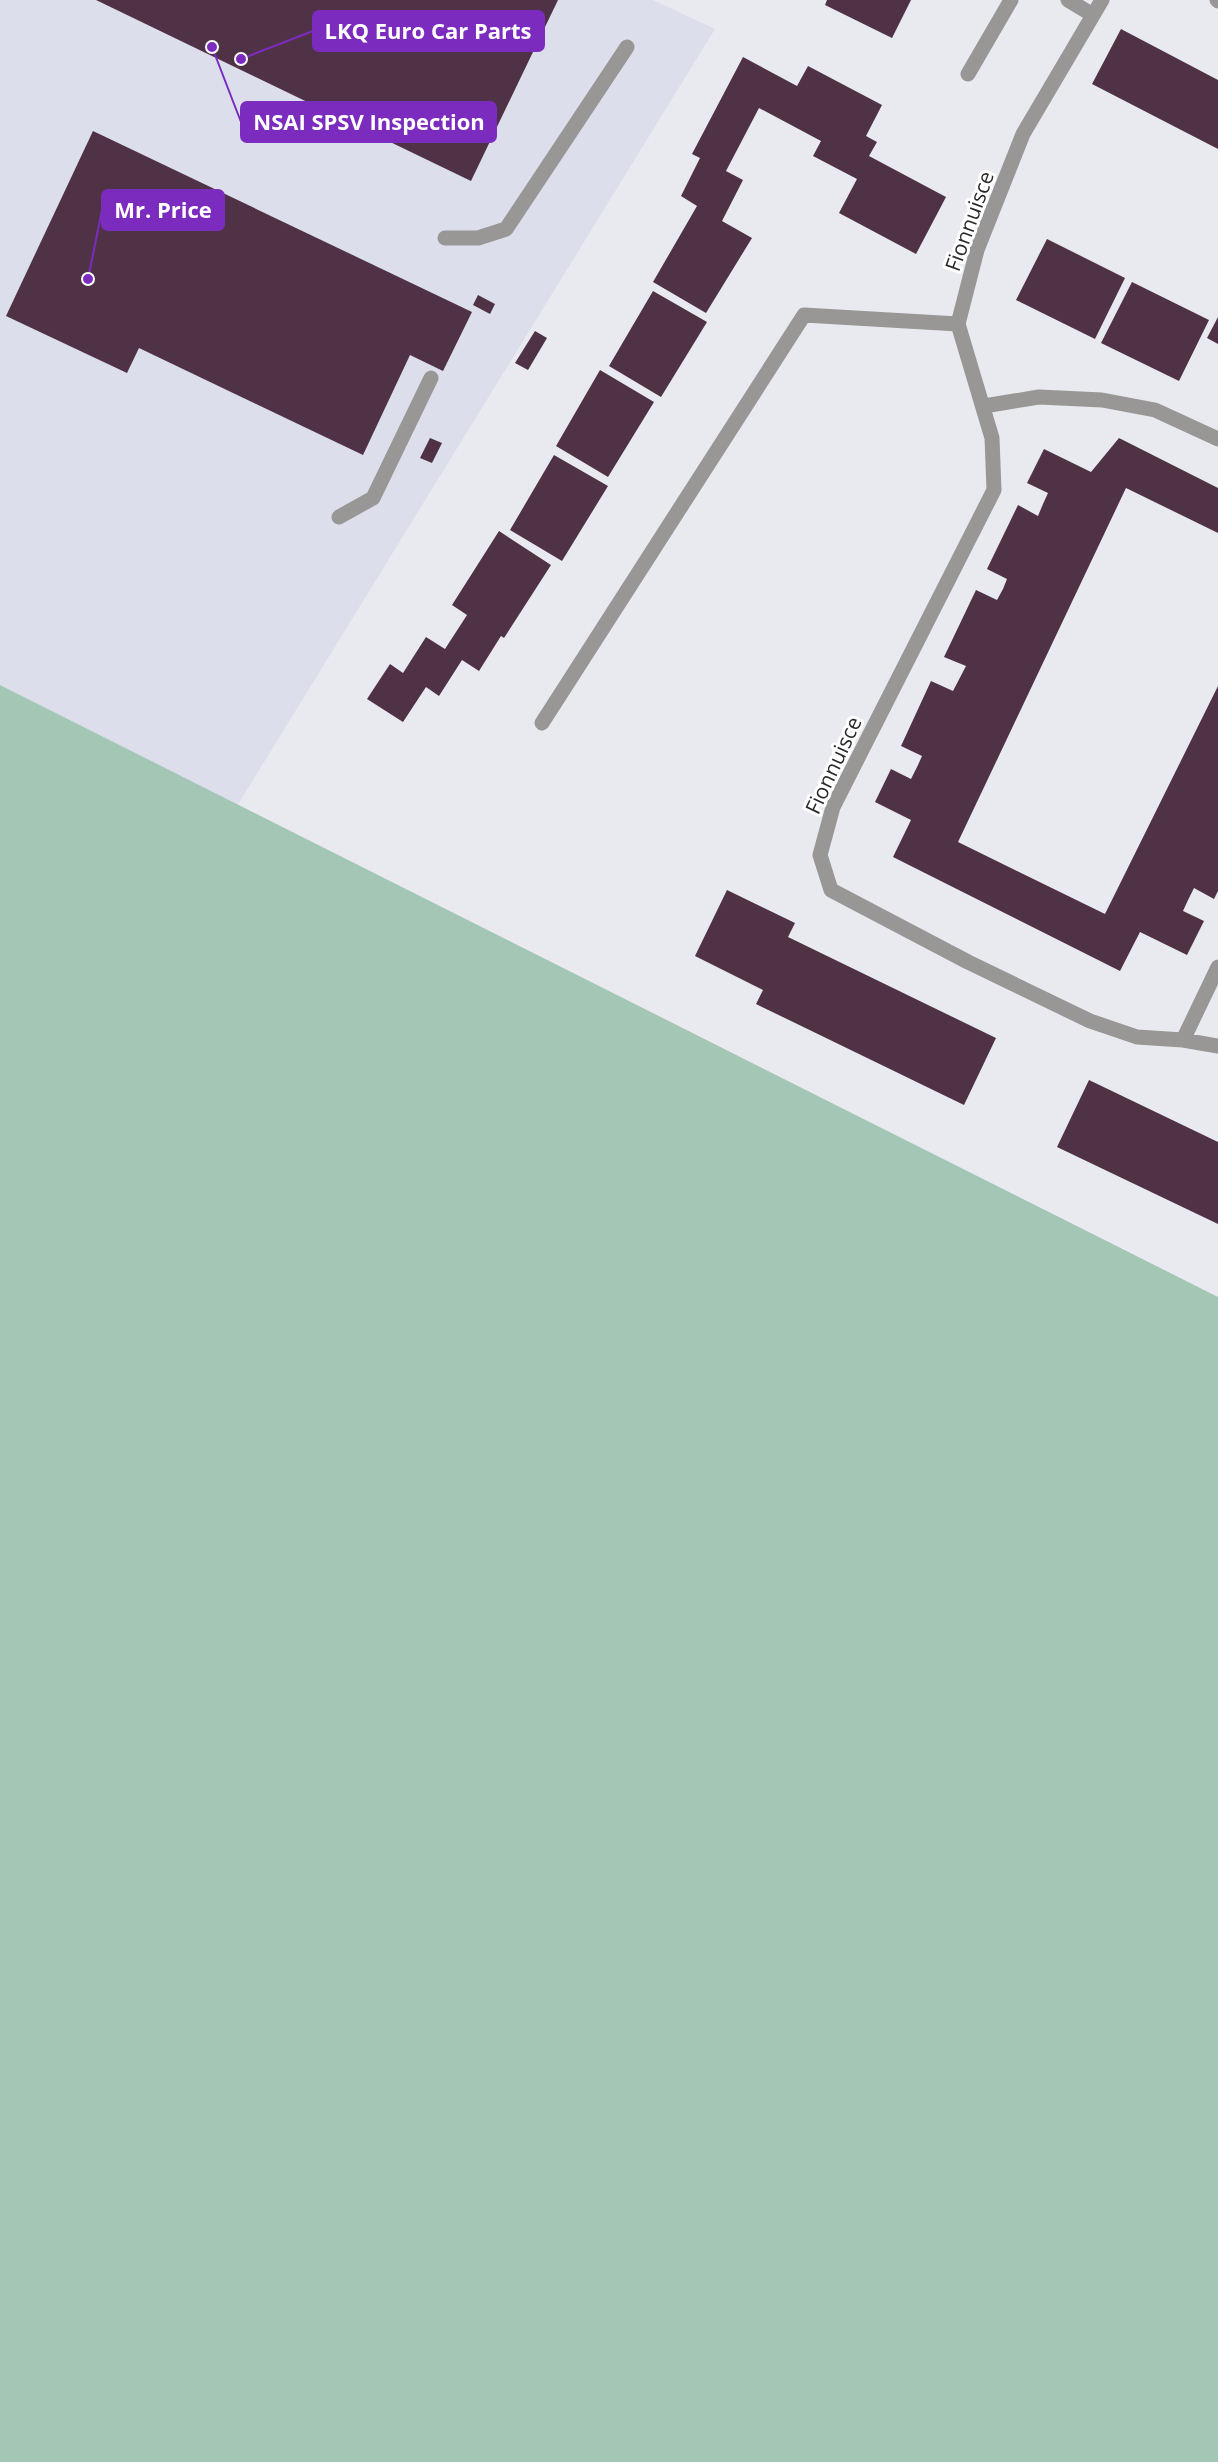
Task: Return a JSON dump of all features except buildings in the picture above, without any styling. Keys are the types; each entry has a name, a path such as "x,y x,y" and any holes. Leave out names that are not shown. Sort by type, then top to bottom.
{"street":[{"path":"968,74 1011,0"},
{"path":"1068,0 1093,15"},
{"name":"Fionnuisce","path":"1102,0 1023,134 977,250 958,324 992,438 994,490 833,807 820,855 831,890 968,962 1090,1022 1137,1037 1183,1040 1218,1046"},
{"path":"445,238 478,238 506,229 627,47"},
{"path":"542,723 804,315 958,324"},
{"path":"339,517 373,498 431,378"},
{"path":"984,406 1039,397 1102,400 1155,410 1218,439"},
{"path":"1183,1040 1218,967"}],"shaded area":[{"path":"0,0 653,0 715,29 237,806 0,685"}],"green space":[{"path":"0,685 1218,1297 1218,2462 0,2462"}],"place":[{"name":"NSAI SPSV Inspection","path":"212,47"},
{"name":"LKQ Euro Car Parts","path":"241,59"},
{"name":"Mr. Price","path":"88,279"}]}
